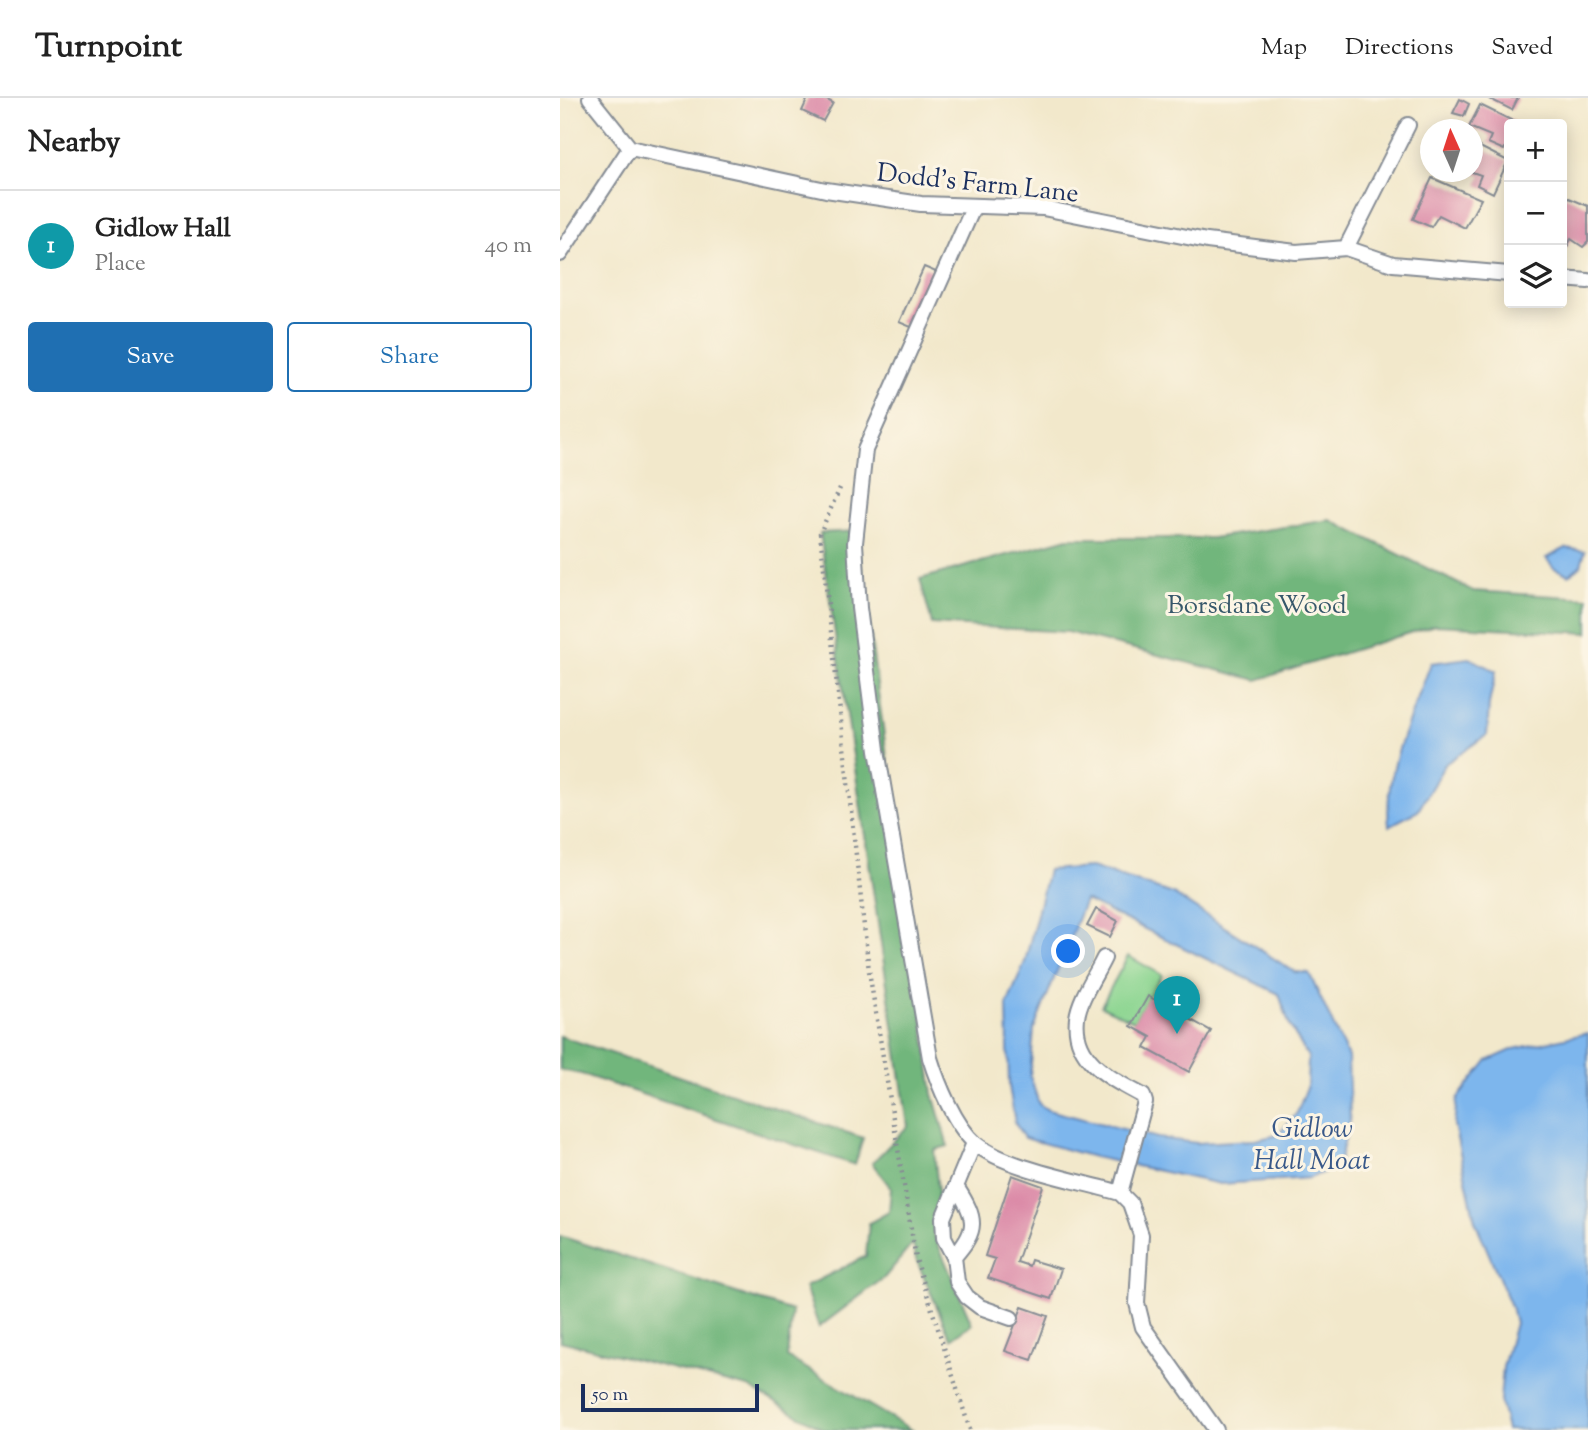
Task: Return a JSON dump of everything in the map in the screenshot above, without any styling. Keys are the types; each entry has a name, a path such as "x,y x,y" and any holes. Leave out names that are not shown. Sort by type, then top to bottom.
{"lane":[{"path":"560,254 630,148 590,98"},
{"path":"1346,248 1408,125"},
{"name":"Dodd's Farm Lane","path":"630,148 827,190 921,204 1043,208 1207,241 1296,252 1346,248 1392,264 1504,274"},
{"path":"974,206 865,450 855,543 859,608 877,750 930,1058 948,1104 975,1143 1000,1158 1120,1193 1130,1203 1141,1235 1137,1303 1143,1327 1216,1430"},
{"path":"1567,279 1588,281"},
{"path":"1104,958 1077,1017 1078,1038 1086,1056 1097,1069 1143,1096 1144,1113 1120,1193"},
{"path":"975,1143 943,1218 944,1238 954,1257 957,1282 967,1297 980,1307 1011,1318"},
{"path":"954,1257 971,1236 973,1218 957,1188"}],"path":[{"path":"841,486 820,533 869,971 918,1269 970,1430"}],"green space":[{"name":"Borsdane Wood","path":"1330,520 1473,591 1588,598 1588,633 1435,625 1257,680 1067,632 932,624 920,579 1068,538 1212,538"},
{"path":"856,531 933,1094 948,1146 934,1150 938,1191 934,1235 972,1324 951,1339 916,1259 913,1243 885,1277 819,1327 805,1287 866,1256 869,1223 889,1212 891,1188 872,1163 908,1126 820,533"},
{"path":"1128,956 1162,975 1134,1021 1101,1006"},
{"path":"560,1036 863,1138 855,1165 581,1074 560,1070"},
{"path":"560,1236 792,1311 787,1357 912,1430 825,1430 748,1387 560,1341"}],"water":[{"path":"1566,548 1585,551 1581,565 1569,575 1554,568 1546,558"},
{"path":"1469,658 1496,671 1489,704 1487,735 1445,764 1418,811 1389,826 1390,784 1395,764 1431,663"},
{"name":"Gidlow Hall Moat","path":"1091,867 1173,894 1295,972 1309,973 1348,1057 1350,1120 1338,1166 1310,1178 1220,1184 1094,1157 1024,1138 1015,1123 1009,1086 1007,1005 1025,962 1048,870","holes":["1085,900 1279,994 1289,1024 1308,1057 1307,1087 1297,1113 1278,1135 1255,1140 1197,1143 1158,1138 1048,1110 1039,1104 1030,1076 1034,1029"]},
{"path":"1588,1033 1588,1430 1507,1430 1500,1400 1503,1367 1515,1323 1511,1306 1475,1221 1454,1125 1457,1099 1487,1061 1514,1049"}],"building":[{"path":"808,98 823,98 833,103 823,121 802,111"},
{"path":"1488,98 1518,98 1512,110"},
{"path":"1460,99 1469,104 1464,116 1453,113"},
{"path":"1480,105 1509,119 1504,119 1504,150 1488,143 1491,136 1483,133 1483,119 1473,119"},
{"path":"1483,148 1504,159 1504,170 1493,193 1477,185 1478,182 1483,182"},
{"path":"1430,182 1441,182 1481,199 1465,228 1439,215 1431,227 1413,219"},
{"path":"1567,197 1588,206 1588,242 1583,247 1571,239 1567,247"},
{"path":"924,267 936,272 911,327 899,322"},
{"path":"1096,909 1118,921 1110,937 1087,926"},
{"path":"1148,996 1211,1031 1189,1072 1145,1048 1151,1037 1131,1026"},
{"path":"1012,1175 1043,1186 1017,1262 1029,1266 1031,1260 1061,1269 1051,1299 988,1278 995,1259 985,1256"},
{"path":"1022,1307 1048,1316 1032,1360 1005,1351"}],"place":[{"name":"Gidlow Hall","path":"1177,1034"}]}
